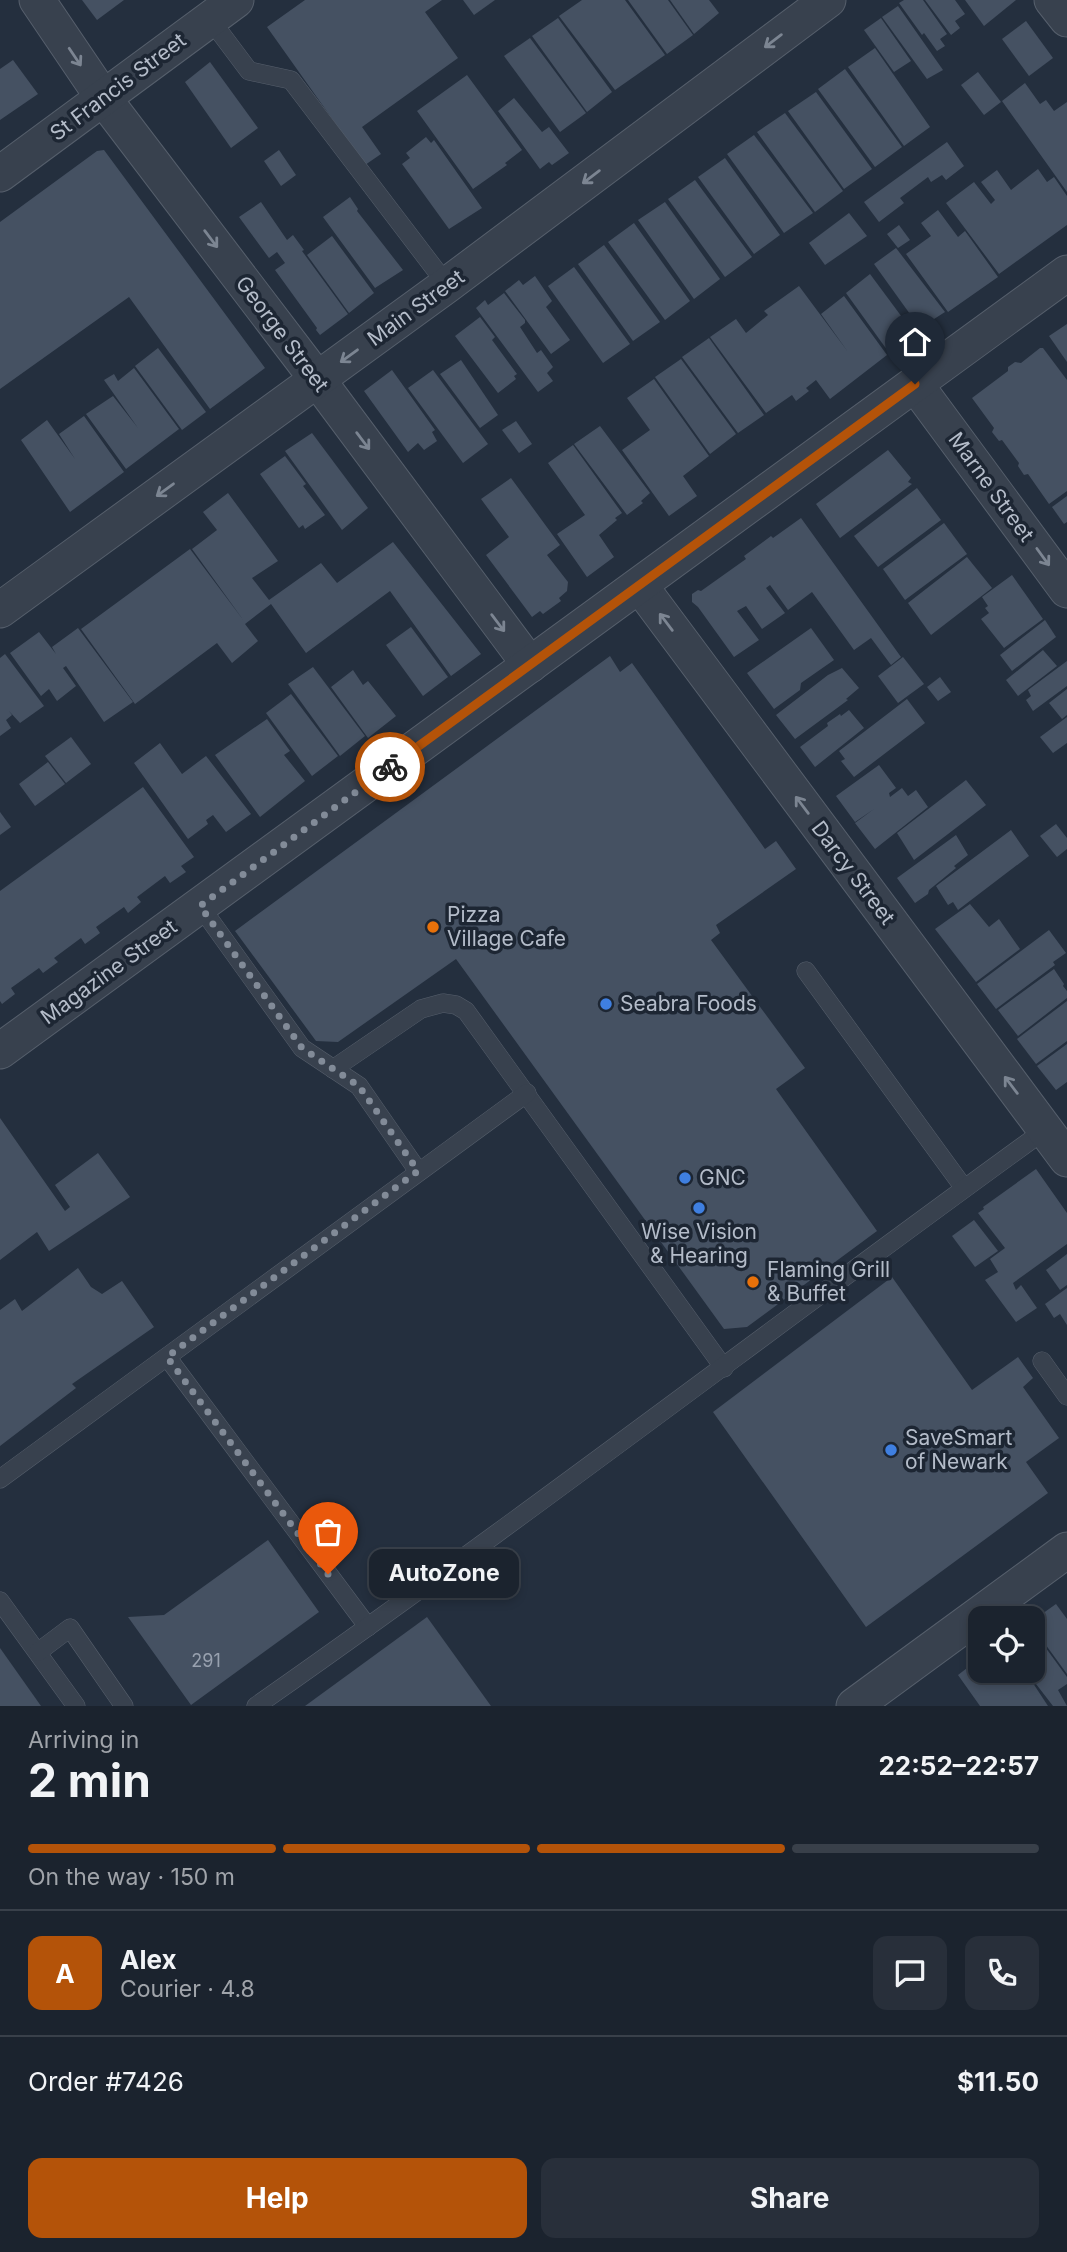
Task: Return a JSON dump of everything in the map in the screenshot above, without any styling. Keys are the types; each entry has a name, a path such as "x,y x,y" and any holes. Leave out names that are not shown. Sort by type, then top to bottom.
{"street":[{"name":"George Street","path":"37,0 104,99 530,665"},
{"name":"Main Street","path":"0,610 447,285 828,0"},
{"path":"1052,0 1067,19"},
{"name":"St Francis Street","path":"0,174 223,10"},
{"name":"Magazine Street","path":"0,1051 1067,273"},
{"name":"Marne Street","path":"915,384 1067,590"},
{"name":"Darcy Street","path":"640,586 1067,1160"},
{"path":"854,1706 1067,1550"}],"lane":[{"path":"223,10 249,71 291,80 447,285"},
{"path":"200,906 302,1048 359,1086 418,1171"},
{"path":"806,971 964,1188"},
{"path":"333,1069 421,1009 443,1003 456,1005 466,1011 724,1368"},
{"path":"0,1479 527,1093"},
{"path":"256,1706 368,1628 1045,1130"},
{"path":"167,1357 368,1628"},
{"path":"1042,1360 1067,1396"},
{"path":"0,1601 76,1706"},
{"path":"38,1652 70,1628 124,1706"}],"building":[{"path":"82,0 124,0 97,20"},
{"path":"305,0 442,0 425,12 458,58 362,127 381,154 365,165 267,27"},
{"path":"463,0 495,0 474,15"},
{"path":"582,0 625,0 665,55 615,90 559,16"},
{"path":"628,0 668,0 693,35 667,54"},
{"path":"670,0 709,0 719,13 694,34"},
{"path":"904,0 923,0 947,34 940,39 945,46 937,51 924,33 922,35 899,3"},
{"path":"925,0 955,0 965,14 955,21 960,28 951,35"},
{"path":"965,0 1016,0 984,26"},
{"path":"898,6 943,70 927,79 882,17"},
{"path":"558,18 612,92 587,112 532,36"},
{"path":"881,18 911,61 894,72 864,30"},
{"path":"1026,21 1053,58 1029,76 1002,39"},
{"path":"530,38 586,113 560,132 504,56"},
{"path":"875,48 930,127 904,146 848,67"},
{"path":"13,60 38,94 0,120 0,69"},
{"path":"210,62 258,128 231,148 185,82"},
{"path":"845,69 902,147 875,167 818,89"},
{"path":"978,72 1001,102 984,115 961,85"},
{"path":"467,75 522,150 505,163 507,165 473,189 417,111"},
{"path":"1025,83 1040,104 1046,100 1054,111 1067,102 1067,192 1002,101"},
{"path":"816,92 872,169 844,189 788,111"},
{"path":"514,98 542,132 549,127 569,153 552,165 549,162 540,169 498,111"},
{"path":"785,113 843,191 815,212 757,132"},
{"path":"754,135 813,213 784,233 727,154"},
{"path":"426,137 431,143 434,140 482,208 449,229 402,164 410,158 406,153"},
{"path":"947,142 964,166 946,180 942,175 931,182 928,177 900,198 904,203 879,222 864,202"},
{"path":"104,150 265,368 210,409 129,297 0,389 0,222 97,151"},
{"path":"279,150 296,175 281,186 264,161"},
{"path":"725,158 780,235 754,254 698,177"},
{"path":"1038,169 1047,182 1054,177 1067,196 1067,225 999,274 946,203 974,182 991,204 995,200 981,182 997,170 1011,190"},
{"path":"695,180 752,257 725,277 668,199"},
{"path":"350,197 357,211 403,270 375,288 323,217"},
{"path":"261,202 287,240 293,235 348,314 320,335 275,270 285,263 277,252 269,258 239,217"},
{"path":"665,202 720,279 694,299 638,220"},
{"path":"938,210 958,237 965,231 998,277 948,312 906,254 931,236 921,223"},
{"path":"849,213 867,236 825,265 809,243"},
{"path":"634,223 690,301 665,320 608,242"},
{"path":"899,225 910,240 898,248 887,234"},
{"path":"332,236 374,293 349,313 307,255"},
{"path":"604,245 660,322 633,341 578,264"},
{"path":"896,248 945,312 920,328 874,264"},
{"path":"574,267 630,344 603,363 548,286"},
{"path":"870,274 916,336 890,354 846,293"},
{"path":"535,276 552,301 546,307 570,340 551,354 505,291 519,280 523,285"},
{"path":"799,286 848,352 821,314 844,296 887,355 830,399 816,380 806,388 809,391 796,401 792,395 766,413 710,337 736,319 746,333 768,315 764,311"},
{"path":"504,293 525,320 520,327 537,353 541,350 553,367 547,373 553,381 538,392 476,308 485,300 488,305"},
{"path":"480,317 495,337 492,340 517,374 514,376 516,379 498,393 455,336"},
{"path":"1067,324 1067,362 1049,336"},
{"path":"709,338 764,415 738,433 682,357"},
{"path":"158,348 206,412 182,430 135,366"},
{"path":"1043,348 1067,380 1067,491 1049,504 1028,474 1024,475 1019,463 1002,440 999,441 992,432 994,428 972,398 1008,371 1008,367 1015,362 1021,363"},
{"path":"681,359 736,434 710,454 655,377"},
{"path":"461,360 498,415 480,428 440,374"},
{"path":"134,368 179,429 126,469 86,414 113,396 138,428 104,380 114,374 118,381"},
{"path":"392,370 435,430 432,432 437,441 424,450 418,443 408,452 364,391"},
{"path":"433,370 488,444 463,463 408,388"},
{"path":"654,379 709,456 683,476 697,496 669,516 622,450 650,430 627,398"},
{"path":"84,416 124,472 70,512 21,440 47,420 75,459 59,434"},
{"path":"516,421 532,444 519,453 502,430"},
{"path":"600,426 650,493 641,501 643,503 627,515 574,444"},
{"path":"312,433 368,508 342,530 285,451"},
{"path":"573,445 622,513 599,535 614,557 587,577 557,534 585,515 548,463"},
{"path":"888,450 911,478 908,482 912,484 840,538 816,504"},
{"path":"285,456 325,515 305,529 303,525 299,528 260,474"},
{"path":"511,478 560,545 547,555 568,582 567,591 559,598 561,601 543,614 540,611 532,617 486,555 509,537 481,499"},
{"path":"917,488 941,520 878,567 854,536"},
{"path":"228,493 278,561 252,578 269,600 321,563 337,583 393,542 481,654 451,676 390,591 306,653 271,604 245,624 258,641 232,663 217,643 135,704 81,629 190,549 244,621 192,549 217,530 203,512"},
{"path":"1067,496 1067,522 1064,524 1052,507"},
{"path":"801,518 901,657 891,665 871,638 854,650 812,592 788,610 770,585 766,588 785,613 762,629 746,606 737,611 759,640 734,657 692,602 692,594 701,591 746,559 744,556 771,536 773,538"},
{"path":"944,523 967,554 905,600 883,569"},
{"path":"967,557 992,588 931,635 908,603"},
{"path":"1012,575 1043,619 1004,648 981,619 989,613 982,597"},
{"path":"1045,620 1056,637 1012,671 1000,655"},
{"path":"411,627 448,677 423,696 386,645"},
{"path":"78,628 133,702 104,722 66,666 63,668 76,686 57,701 49,689 41,696 10,653 39,632 56,654 52,647"},
{"path":"811,628 834,660 801,683 800,690 774,709 747,673"},
{"path":"1043,650 1057,666 1018,696 1006,680"},
{"path":"5,654 44,706 20,723 9,711 12,715 6,720 11,728 0,736 0,658"},
{"path":"610,656 620,672 632,663 765,849 776,841 796,869 716,925 720,933 711,940 805,1068 776,1089 877,1231 747,1327 724,1329 456,959 338,1042 316,1041 235,931"},
{"path":"903,657 924,684 898,703 878,676"},
{"path":"1067,661 1067,686 1033,711 1026,700 1031,696 1028,690"},
{"path":"313,667 365,736 340,756 288,684"},
{"path":"842,668 859,688 846,699 848,700 795,739 776,715 828,675"},
{"path":"353,670 363,685 368,681 396,716 368,738 331,687"},
{"path":"940,677 951,692 938,701 927,687"},
{"path":"1067,689 1067,715 1062,719 1049,703"},
{"path":"291,694 338,756 312,776 266,713"},
{"path":"907,699 925,723 854,777 841,761 845,759 839,751"},
{"path":"849,710 864,728 815,767 800,747 828,726 827,723"},
{"path":"1067,717 1067,743 1053,753 1040,737"},
{"path":"267,719 290,751 284,755 305,781 260,817 215,755"},
{"path":"71,737 91,764 66,783 45,756"},
{"path":"160,743 182,774 206,756 251,814 226,832 213,815 206,820 208,824 188,839 134,763"},
{"path":"48,762 65,784 35,806 19,784"},
{"path":"879,765 896,788 889,793 890,797 902,788 908,796 916,790 928,807 875,849 855,823 874,809 855,822 836,796"},
{"path":"966,780 986,805 914,860 897,833"},
{"path":"143,787 194,857 181,866 186,872 170,883 165,876 137,897 141,902 128,913 124,907 96,927 100,933 85,944 81,938 54,958 58,962 43,973 39,968 11,988 15,994 2,1004 0,891"},
{"path":"0,812 11,827 0,835"},
{"path":"1056,824 1067,838 1067,849 1057,857 1040,836"},
{"path":"1011,830 1029,856 958,910 953,902 948,905 936,886"},
{"path":"956,835 968,855 915,903 897,878"},
{"path":"970,904 989,927 999,919 1020,949 976,982 935,929"},
{"path":"1049,930 1066,953 1053,962 1055,965 996,1009 977,984"},
{"path":"1054,969 1064,984 1067,998 1018,1036 998,1010"},
{"path":"1067,1001 1067,1041 1036,1064 1017,1039"},
{"path":"1067,1044 1067,1082 1056,1090 1037,1066"},
{"path":"0,1118 65,1211 70,1207 55,1185 98,1153 130,1197 49,1251 37,1232 0,1260"},
{"path":"1036,1169 1067,1213 1067,1244 1013,1283 1016,1290 1021,1285 1037,1308 1016,1322 985,1280 998,1272 990,1259 1005,1248 978,1213"},
{"path":"974,1220 998,1251 975,1267 952,1236"},
{"path":"1067,1254 1067,1285 1060,1290 1046,1270"},
{"path":"78,1268 91,1287 102,1294 122,1281 154,1327 72,1384 76,1388 0,1446 0,1310 15,1299 22,1311"},
{"name":"SaveSmart of Newark","path":"892,1277 972,1390 1018,1357 1033,1378 1023,1387 1059,1438 1026,1462 1048,1493 866,1627 713,1412"},
{"path":"1067,1288 1067,1325 1060,1314 1054,1318 1045,1304"},
{"path":"268,1540 319,1612 191,1705 128,1617 164,1615"},
{"path":"1056,1604 1067,1619 1067,1674 1045,1644 1045,1612"},
{"path":"427,1617 491,1706 305,1706"},
{"path":"1045,1647 1067,1677 1067,1684 1058,1690 1067,1706 1053,1706 1035,1683 1045,1683"},
{"path":"0,1648 41,1706 0,1706"},
{"path":"968,1667 968,1683 1033,1683 1048,1706 980,1706 958,1675"}],"way so far":[{"path":"328,1574 167,1357 418,1171 359,1086 302,1048 200,906 390,767"}],"place":[{"name":"Pizza Village Cafe","path":"433,927"},
{"name":"Seabra Foods","path":"606,1004"},
{"name":"GNC","path":"685,1178"},
{"name":"Wise Vision & Hearing","path":"699,1208"},
{"name":"Flaming Grill & Buffet","path":"753,1282"},
{"name":"SaveSmart of Newark","path":"891,1450"},
{"name":"AutoZone","path":"328,1574"}],"route":[{"path":"390,767 915,384"}]}
